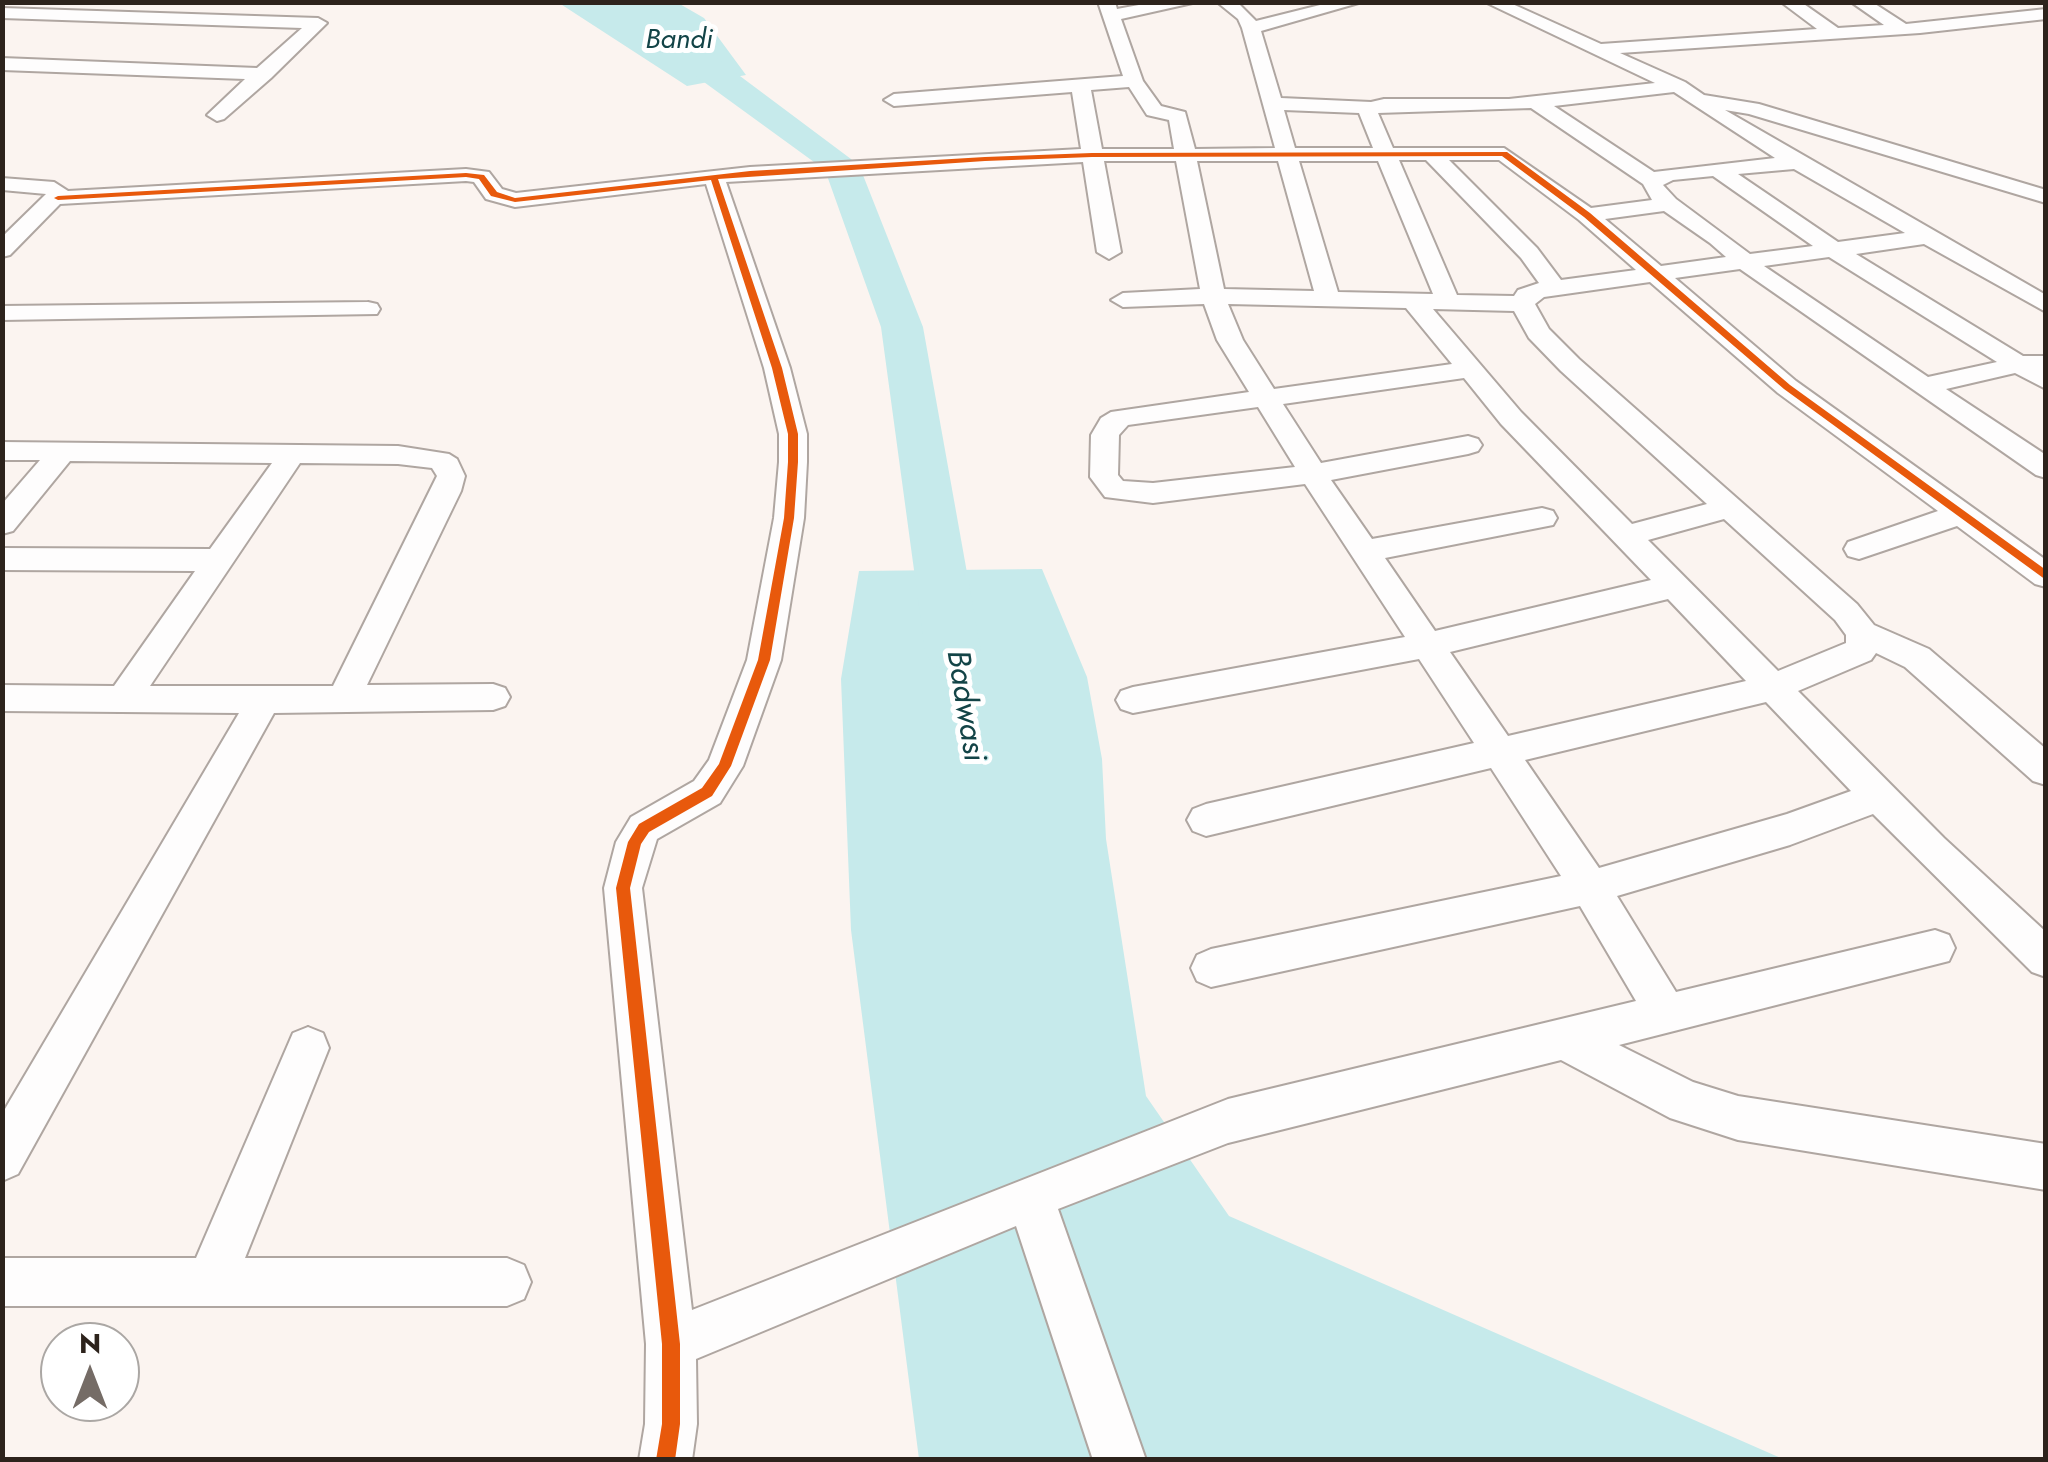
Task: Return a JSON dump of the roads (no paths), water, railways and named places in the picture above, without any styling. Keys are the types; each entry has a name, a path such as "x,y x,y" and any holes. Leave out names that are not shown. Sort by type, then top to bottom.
{"street":[{"path":"1188,2 1108,9 1134,81 1154,112 1178,116 1213,296 1230,340 1313,474 1590,887 1666,1014"},
{"path":"1225,2 1244,16 1251,28 1328,299"},
{"path":"1251,28 1354,2"},
{"path":"1493,2 1678,86 1735,126 2046,306"},
{"path":"1789,2 1834,33"},
{"path":"1859,2 1902,29"},
{"path":"2008,2 2039,15"},
{"path":"1947,9 1972,23"},
{"path":"2,13 318,23 216,114"},
{"path":"1596,48 1902,29 2039,15"},
{"path":"2,30 228,34"},
{"path":"2,64 264,74"},
{"path":"894,100 1134,81"},
{"path":"1081,86 1110,252"},
{"path":"1273,104 1370,108 1535,102 1678,86"},
{"path":"1701,100 1752,108 2046,197"},
{"path":"1535,102 1652,181 1655,191 1668,204 1747,263 2046,469"},
{"path":"1370,108 1367,112 1448,302"},
{"path":"6,243 58,198 466,175 482,177 494,194 515,200 732,175 1092,154 1510,156 1587,215 1787,387 2046,576"},
{"path":"1432,155 1528,254 1555,289"},
{"path":"1652,181 1669,174 1797,162"},
{"path":"1718,170 1837,252 2034,361 2046,381"},
{"path":"664,1460 671,1424 671,1344 623,888 634,842 644,828 707,792 726,766 764,660 789,518 793,462 792,434 732,175"},
{"path":"2,184 54,188 58,198"},
{"path":"1587,215 1668,204"},
{"path":"1523,304 1532,292 1926,237"},
{"path":"1124,300 1213,296 1523,304"},
{"path":"1412,301 1467,370 1674,586 1879,796 2046,958"},
{"path":"1523,304 1538,332 1570,365 1846,612 1862,633 1917,658 2046,771"},
{"path":"2,313 368,309"},
{"path":"1923,386 2034,361"},
{"path":"1467,370 1144,413 1115,421 1104,435 1106,482 1115,490 1153,493 1313,474 1468,446"},
{"path":"2,450 422,457 447,465 451,476 344,698"},
{"path":"2,524 63,451"},
{"path":"123,699 293,454"},
{"path":"1626,536 1729,508"},
{"path":"1859,549 1960,514"},
{"path":"1364,551 1542,518"},
{"path":"2,559 219,560"},
{"path":"1133,700 1428,645 1674,586"},
{"path":"1206,820 1774,687 1851,658 1864,646 1862,633"},
{"path":"2,698 264,700 493,696"},
{"path":"2,1158 264,700"},
{"path":"1211,968 1590,887 1790,828 1879,796"},
{"path":"671,1344 1042,1192 1228,1122 1935,948"},
{"path":"1563,1039 1686,1102 1738,1118 2046,1167"},
{"path":"210,1283 308,1048"},
{"path":"1042,1192 1120,1460"},
{"path":"2,1282 507,1282"}],"water":[{"name":"Bandi","path":"559,3 678,3 704,18 746,75 687,86"},
{"path":"1042,569 1087,677 1102,759 1106,839 1146,1096 1229,1216 1783,1459 919,1459 851,930 841,679 859,571"}],"waterway":[{"name":"Badwasi","path":"622,2 675,46 841,165 902,327 953,651"}]}
